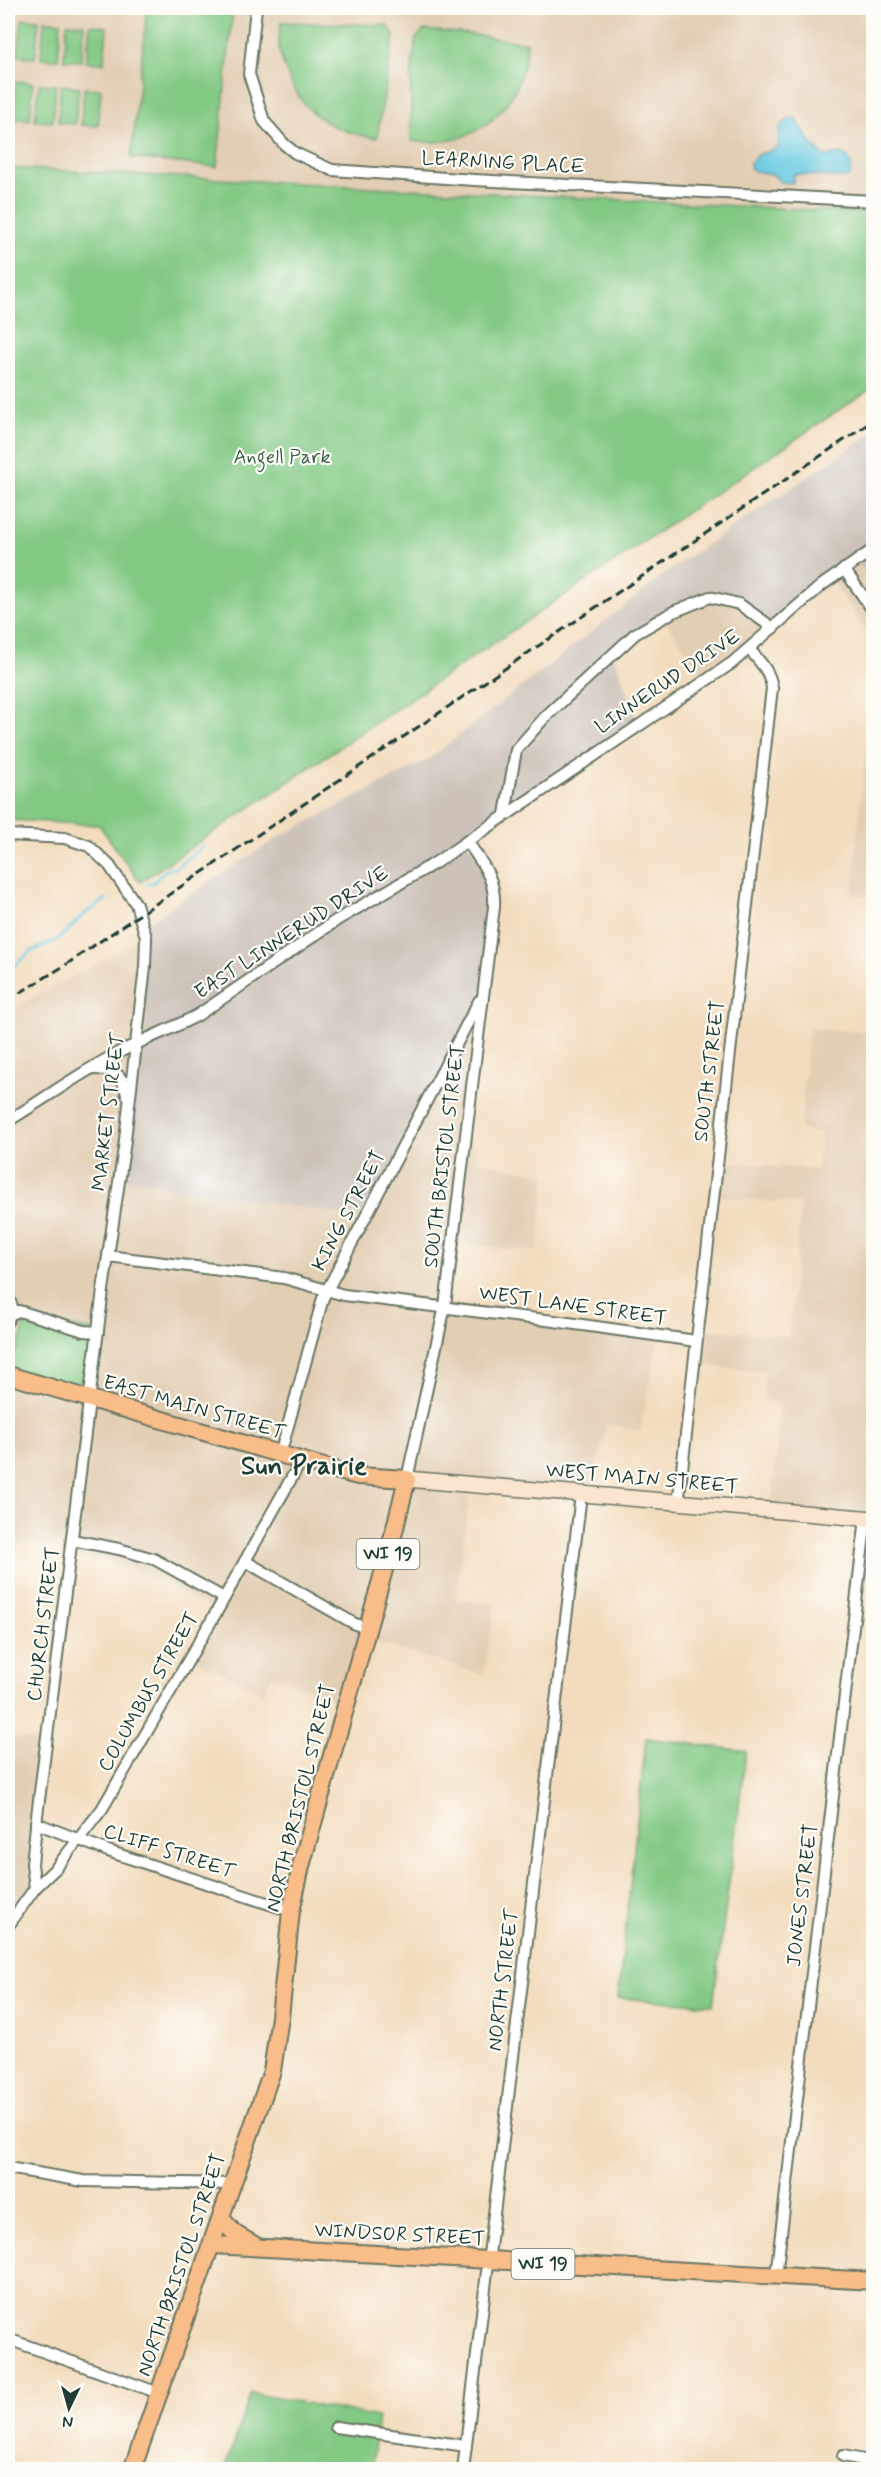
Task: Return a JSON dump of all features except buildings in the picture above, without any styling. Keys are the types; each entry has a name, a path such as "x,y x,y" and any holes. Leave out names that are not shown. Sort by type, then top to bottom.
{"main road":[{"name":"EAST MAIN STREET","path":"8,1375 358,1476 406,1479"},
{"name":"WEST MAIN STREET","path":"406,1479 678,1504 870,1518"},
{"name":"NORTH BRISTOL STREET","path":"132,2469 272,2071 291,1911 406,1479"},
{"path":"221,2218 235,2234 263,2248"},
{"name":"WINDSOR STREET","path":"212,2245 873,2281"}],"street":[{"name":"LEARNING PLACE","path":"256,8 249,74 264,121 284,144 296,153 310,162 332,170 474,180 873,201"},
{"name":"LINNERUD DRIVE","path":"505,814 750,650 822,585 873,549"},
{"path":"844,569 873,612"},
{"path":"505,814 516,750 545,717 634,634 673,612 710,597 739,603 773,628"},
{"name":"SOUTH STREET","path":"678,1504 772,687 766,669 750,650"},
{"name":"EAST LINNERUD DRIVE","path":"8,1121 136,1043 198,1015 337,920 404,882 505,814"},
{"name":"MARKET STREET","path":"8,835 65,838 89,846 99,854 122,882 136,904 144,925 146,953 136,1043 91,1400"},
{"name":"SOUTH BRISTOL STREET","path":"406,1479 445,1306 495,894 489,872 467,841"},
{"name":"KING STREET","path":"280,1455 327,1291 482,995"},
{"path":"92,1070 107,1069 121,1077 129,1102"},
{"name":"WEST LANE STREET","path":"108,1256 268,1276 327,1291 696,1341"},
{"path":"8,1295 10,1317 19,1311 84,1331 98,1332"},
{"name":"CHURCH STREET","path":"35,1888 32,1864 36,1823 91,1400"},
{"name":"COLUMBUS STREET","path":"8,1926 35,1888 56,1868 107,1801 301,1461"},
{"name":"NORTH STREET","path":"463,2469 581,1495"},
{"name":"JONES STREET","path":"776,2276 870,1518"},
{"path":"72,1540 154,1558 224,1598"},
{"path":"245,1561 355,1624 368,1628"},
{"name":"CLIFF STREET","path":"36,1823 78,1840 291,1911"},
{"path":"8,2168 83,2181 233,2184"},
{"path":"8,2340 159,2393"},
{"path":"336,2427 466,2446"},
{"path":"843,2456 873,2462"}],"shaded area":[{"path":"8,8 873,8 873,213 8,168"},
{"path":"873,433 873,586 856,561 773,628 739,604 710,597 613,652 638,725 467,841 493,883 482,995 367,1218 119,1178 144,925 277,838 429,759 681,562"},
{"path":"856,561 873,586 873,640 831,579"},
{"path":"710,597 739,604 773,628 707,680 663,618"},
{"path":"873,672 874,897 852,895"},
{"path":"146,937 482,995 467,1127 477,1161 546,1175 537,1252 453,1243 445,1306 659,1336 640,1431 607,1424 589,1496 471,1485 456,1599 495,1604 484,1675 365,1639 346,1705 272,1675 263,1693 190,1657 217,1611 134,1569 70,1554 71,1547 8,1542 8,1011"},
{"path":"809,1028 873,1033 873,1519 771,1511 780,1403 763,1401 765,1371 693,1365 698,1329 789,1336 801,1204 714,1196 718,1161 817,1170 821,1133 800,1130"},
{"path":"8,1737 47,1741 35,1888 8,1926"}],"green space":[{"path":"147,8 233,8 217,167 131,158"},
{"path":"22,19 39,20 35,58 18,56"},
{"path":"44,21 61,22 58,59 41,58"},
{"path":"281,22 387,25 394,34 377,138 334,127 312,112 303,102 280,56"},
{"path":"67,23 84,24 81,61 64,60"},
{"path":"90,25 107,27 104,63 86,62"},
{"path":"424,30 527,43 516,87 506,105 492,120 456,139 435,142 411,141 411,74 416,38"},
{"path":"16,81 33,83 30,120 12,118"},
{"path":"39,84 56,85 53,122 35,121"},
{"path":"61,85 79,87 75,124 58,122"},
{"path":"84,88 101,89 98,126 81,125"},
{"name":"Angell Park","path":"8,168 873,213 873,387 140,882 99,825 8,820"},
{"path":"10,1314 98,1332 91,1400 8,1375 8,1350 17,1350 25,1325 8,1326"},
{"path":"646,1738 746,1751 713,2005 618,1998"},
{"path":"251,2393 378,2417 372,2469 224,2470"}],"water":[{"path":"795,118 811,142 824,156 844,154 851,164 850,176 846,178 797,174 793,175 793,183 780,182 774,175 751,170 750,163 758,155 778,148 781,125"}],"waterway":[{"path":"148,884 154,882 166,870 177,867 203,846"},
{"path":"8,972 30,952 59,939 82,916 106,899"}],"railway":[{"path":"8,1000 64,966 874,420"}],"district":[{"name":"Sun Prairie","path":"304,1467"}]}
